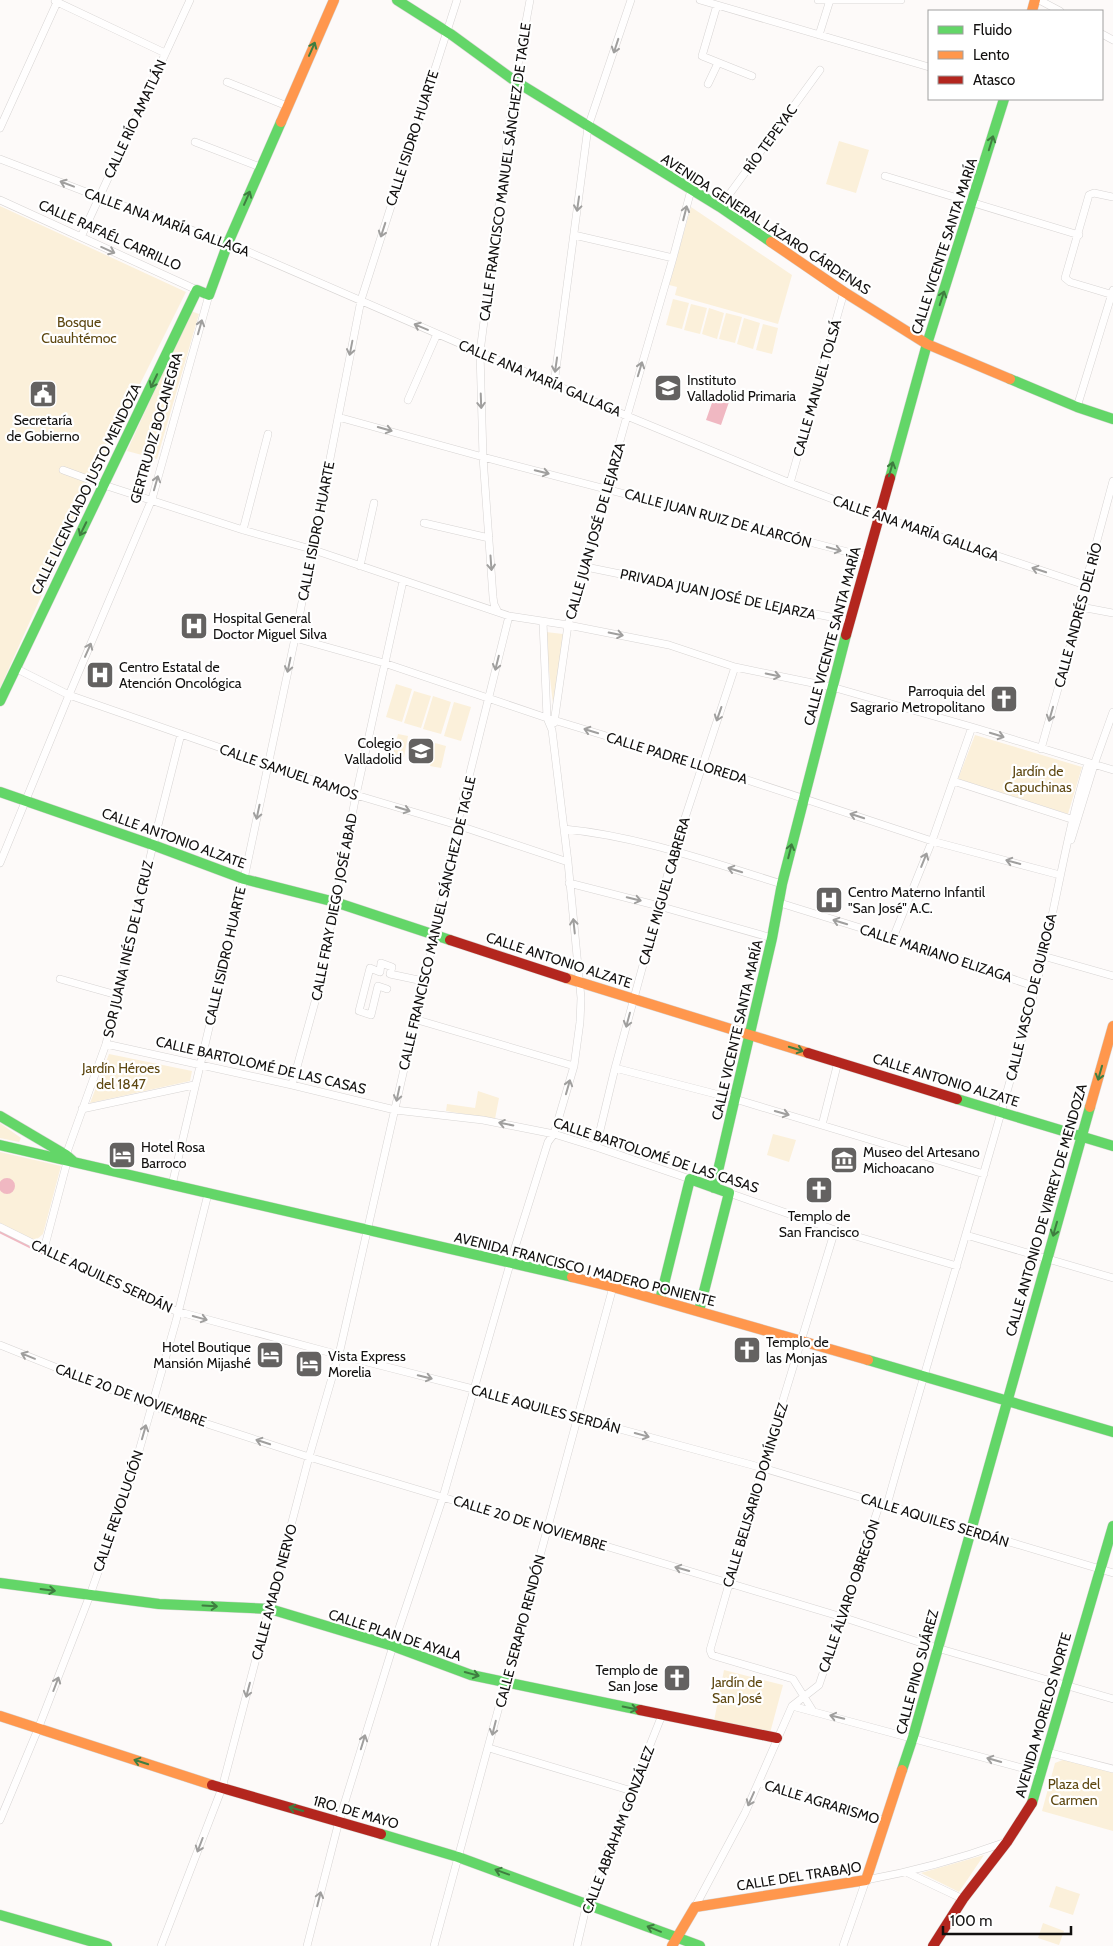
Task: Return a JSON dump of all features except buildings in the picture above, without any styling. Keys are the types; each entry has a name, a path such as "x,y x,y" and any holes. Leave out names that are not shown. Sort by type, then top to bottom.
{"street":[{"name":"CALLE RÍO AMATLÁN","path":"81,237 190,0"},
{"name":"GERTRUDIZ BOCANEGRA","path":"0,863 152,499 209,294 228,243 334,0"},
{"name":"AVENIDA GENERAL LÁZARO CÁRDENAS","path":"397,0 515,81 588,128 720,208 844,292 927,344 1077,407 1113,419"},
{"name":"CALLE ISIDRO HUARTE","path":"172,1185 244,879 295,638 361,300 457,0"},
{"name":"CALLE FRANCISCO MANUEL SÁNCHEZ DE TAGLE","path":"498,612 493,597 483,457 480,352 515,81 530,0"},
{"path":"554,384 588,128 631,0"},
{"path":"700,0 928,67"},
{"path":"818,0 901,0"},
{"path":"1039,0 1058,10"},
{"path":"0,128 57,1 165,54"},
{"path":"820,35 830,1"},
{"path":"717,5 702,56 752,76"},
{"path":"708,84 718,63"},
{"name":"RÍO TEPEYAC","path":"720,208 820,70"},
{"path":"227,82 287,106"},
{"name":"CALLE VICENTE SANTA MARÍA","path":"714,1188 780,903 782,884 832,687 927,344 1004,100"},
{"path":"195,142 260,168"},
{"name":"CALLE ANA MARÍA GALLAGA","path":"0,159 228,243 626,416 790,483 878,516 1085,585"},
{"path":"885,176 1078,235"},
{"name":"CALLE JUAN JOSÉ DE LEJARZA","path":"552,730 568,625 586,567 626,416 674,258 691,190"},
{"path":"1077,407 1113,293 1070,282 1065,278 1089,195 1094,193 1113,197"},
{"name":"CALLE RAFAÉL CARRILLO","path":"0,200 209,294"},
{"path":"574,235 674,258"},
{"name":"CALLE LICENCIADO JUSTO MENDOZA","path":"0,701 197,290"},
{"name":"CALLE MANUEL TOLSÁ","path":"790,483 844,292"},
{"path":"408,400 438,334"},
{"name":"CALLE JUAN RUIZ DE ALARCÓN","path":"338,417 867,558"},
{"path":"243,530 268,434"},
{"path":"63,470 243,530 312,549 509,616 568,625 669,645 735,667 832,687 1113,770"},
{"name":"CALLE ANDRÉS DEL RÍO","path":"1041,749 1082,606 1085,585 1113,481"},
{"path":"360,566 374,503"},
{"path":"424,523 489,538"},
{"name":"PRIVADA JUAN JOSÉ DE LEJARZA","path":"586,567 850,621"},
{"name":"CALLE FRAY DIEGO JOSÉ ABAD","path":"292,1085 318,991 356,795 403,580"},
{"path":"1082,606 1113,613"},
{"name":"CALLE FRANCISCO MANUEL SÁNCHEZ DE TAGLE","path":"367,1232 435,933 457,826 509,616"},
{"name":"CALLE JUAN JOSÉ DE LEJARZA","path":"308,1946 339,1821 393,1646 443,1497 510,1264 548,1142 554,1134 574,1066 580,1022 580,982 552,730 547,718 543,622"},
{"name":"CALLE PADRE LLOREDA","path":"295,638 384,663 547,718 702,765 932,840 1060,875"},
{"name":"CALLE MIGUEL CABRERA","path":"596,1146 615,1068 674,851 735,667"},
{"name":"CALLE SAMUEL RAMOS","path":"15,668 69,694 181,734 356,795 568,862"},
{"name":"CALLE VASCO DE QUIROGA","path":"923,1376 984,1174 1036,986 1071,819 1113,712"},
{"path":"894,938 932,840 972,727"},
{"name":"SOR JUANA INÉS DE LA CRUZ","path":"44,1249 82,1109 106,1044 181,734"},
{"name":"CALLE VASCO DE QUIROGA","path":"1060,875 1091,764"},
{"path":"953,782 1071,819"},
{"name":"CALLE ANTONIO ALZATE","path":"0,792 153,844 244,879 335,902 435,933 634,1000 1113,1146"},
{"path":"564,829 595,832 674,851 782,884"},
{"path":"569,883 772,938"},
{"name":"CALLE MARIANO ELIZAGA","path":"780,903 894,938 1036,986"},
{"path":"1043,956 1113,976"},
{"path":"387,988 378,986 371,1015 360,1012 370,968 380,972 381,963 392,967 390,974 423,982"},
{"path":"60,979 117,995"},
{"path":"414,1019 574,1066"},
{"name":"CALLE ANTONIO DE VIRREY DE MENDOZA","path":"1006,1402 1113,1026"},
{"name":"CALLE BARTOLOMÉ DE LAS CASAS","path":"106,1044 395,1110 483,1120 554,1134 596,1146 835,1230 957,1266"},
{"path":"822,1124 838,1062"},
{"path":"615,1068 735,1099 984,1174"},
{"path":"82,1109 194,1085"},
{"path":"0,1116 69,1159"},
{"name":"AVENIDA FRANCISCO I MADERO PONIENTE","path":"0,1145 69,1159 367,1232 613,1287 802,1340 1006,1402 1113,1432"},
{"path":"660,1300 690,1179"},
{"path":"699,1311 729,1193"},
{"name":"CALLE REVOLUCIÓN","path":"0,1820 38,1730 90,1595 131,1479 178,1312 208,1194"},
{"name":"CALLE AQUILES SERDÁN","path":"0,1227 109,1281 178,1312 473,1388 763,1468 1113,1573"},
{"name":"CALLE BELISARIO DOMÍNGUEZ","path":"804,1696 793,1679 712,1655 710,1650 835,1230"},
{"name":"CALLE AMADO NERVO","path":"161,1946 222,1788 309,1457 339,1355 367,1232"},
{"path":"966,1235 1113,1278"},
{"name":"CALLE SERAPIO RENDÓN","path":"434,1946 613,1287"},
{"name":"CALLE 20 DE NOVIEMBRE","path":"0,1345 152,1406 309,1457 842,1617 937,1648 1113,1699"},
{"name":"CALLE ÁLVARO OBREGÓN","path":"792,1706 819,1685 884,1504 923,1376"},
{"name":"CALLE PINO SUÁREZ","path":"843,1946 913,1737 1006,1402"},
{"name":"AVENIDA MORELOS NORTE","path":"933,1946 963,1899 1031,1806 1113,1526"},
{"name":"CALLE PLAN DE AYALA","path":"0,1583 159,1604 270,1609 393,1646 470,1675 777,1738"},
{"path":"804,1696 813,1711"},
{"path":"674,1942 745,1813 792,1706 913,1737 1041,1773"},
{"name":"CALLE ABRAHAM GONZÁLEZ","path":"577,1946 587,1903 662,1715"},
{"name":"1RO. DE MAYO","path":"0,1716 38,1730 222,1788 458,1857 587,1903 674,1942 700,1946"},
{"path":"489,1748 632,1791"},
{"path":"1047,1752 1113,1769"},
{"name":"CALLE AGRARISMO","path":"759,1782 886,1822"},
{"name":"CALLE DEL TRABAJO","path":"695,1906 908,1873 956,1860 1006,1842"},
{"path":"908,1873 963,1899"},
{"path":"0,1915 107,1946"}],"green space":[{"path":"839,141 869,150 856,193 826,184"},
{"name":"Bosque Cuauhtémoc","path":"0,206 186,292 107,450 0,688"},
{"path":"691,207 792,275 778,324 675,295 677,287 669,285"},
{"path":"673,299 689,303 682,329 666,325"},
{"path":"691,304 707,308 700,334 684,330"},
{"path":"709,308 724,313 717,339 702,334"},
{"path":"191,311 199,314 157,459 127,451"},
{"path":"726,313 742,317 735,343 719,339"},
{"path":"744,318 760,323 753,349 737,344"},
{"path":"763,324 778,328 772,354 756,350"},
{"path":"546,632 563,634 565,637 553,704 545,635"},
{"path":"396,684 412,689 402,722 386,717"},
{"path":"414,691 431,696 421,728 404,723"},
{"path":"433,696 451,702 441,734 423,729"},
{"path":"454,702 471,707 461,741 444,736"},
{"path":"398,734 408,736 404,757 393,755"},
{"name":"Jardín de Capuchinas","path":"975,735 1082,767 1068,814 958,779"},
{"path":"415,739 426,741 422,763 411,761"},
{"path":"435,743 446,746 441,768 430,766"},
{"name":"Jardín Héroes del 1847","path":"109,1054 192,1071 190,1081 90,1103"},
{"path":"478,1091 499,1098 495,1119 446,1111 447,1104 475,1108"},
{"path":"0,1123 21,1138 19,1142 0,1138"},
{"path":"773,1134 796,1140 789,1162 767,1155"},
{"path":"0,1152 61,1166 43,1234 35,1241 0,1224"},
{"name":"Jardín de San José","path":"724,1670 783,1685 770,1733 714,1721"},
{"name":"Plaza del Carmen","path":"1065,1759 1113,1772 1113,1831 1042,1811 1055,1763"},
{"path":"984,1855 959,1892 921,1873"},
{"path":"1056,1886 1080,1894 1073,1915 1049,1907"},
{"path":"1043,1923 1064,1931 1059,1945 1038,1938"}],"shaded area":[{"path":"715,394 730,399 721,425 706,420"},
{"path":"4,1178 10,1178 15,1183 13,1192 4,1194 -1,1189 -1,1183"}],"waterway":[{"path":"0,1232 58,1261"}],"traffic: fast":[{"path":"397,0 452,35 515,81 720,207 771,242"},
{"path":"890,478 927,344 1004,100"},
{"path":"0,701 197,290 209,295 228,243 281,122"},
{"path":"1010,379 1077,407 1113,419"},
{"path":"714,1188 772,938 782,884 846,635"},
{"path":"0,792 244,879 335,902 450,940"},
{"path":"957,1099 1113,1146"},
{"path":"902,1770 913,1737 1090,1107"},
{"path":"0,1116 66,1155 74,1162"},
{"path":"0,1145 572,1277"},
{"path":"660,1300 690,1179 729,1193 699,1311"},
{"path":"868,1360 1113,1432"},
{"path":"1032,1803 1113,1526"},
{"path":"0,1583 159,1604 270,1609 393,1646 471,1675 640,1710"},
{"path":"381,1834 458,1857 700,1946"},
{"path":"0,1915 107,1946"}],"traffic: slow":[{"path":"281,122 334,0"},
{"path":"1032,10 1035,0"},
{"path":"771,242 844,292 927,344 1010,379"},
{"path":"566,978 808,1053"},
{"path":"1090,1107 1113,1026"},
{"path":"572,1277 868,1360"},
{"path":"0,1716 212,1785"},
{"path":"672,1946 695,1907 866,1880 902,1770"}],"traffic: jam":[{"path":"846,635 890,478"},
{"path":"450,940 566,978"},
{"path":"808,1053 957,1099"},
{"path":"640,1710 777,1738"},
{"path":"212,1785 381,1834"},
{"path":"933,1946 963,1899 1007,1842 1032,1803"}],"place":[{"name":"Instituto Valladolid Primaria","path":"668,388"},
{"name":"Secretaría de Gobierno","path":"43,394"},
{"name":"Hospital General Doctor Miguel Silva","path":"194,626"},
{"name":"Centro Estatal de Atención Oncológica","path":"100,675"},
{"name":"Parroquia del Sagrario Metropolitano","path":"1004,699"},
{"name":"Colegio Valladolid","path":"421,751"},
{"name":"Centro Materno Infantil \"San José\" A.C.","path":"829,900"},
{"name":"Hotel Rosa Barroco","path":"122,1155"},
{"name":"Museo del Artesano Michoacano","path":"844,1160"},
{"name":"Templo de San Francisco","path":"819,1190"},
{"name":"Templo de las Monjas","path":"747,1350"},
{"name":"Hotel Boutique Mansión Mijashé","path":"270,1355"},
{"name":"Vista Express Morelia","path":"309,1364"},
{"name":"Templo de San Jose","path":"677,1678"}]}
